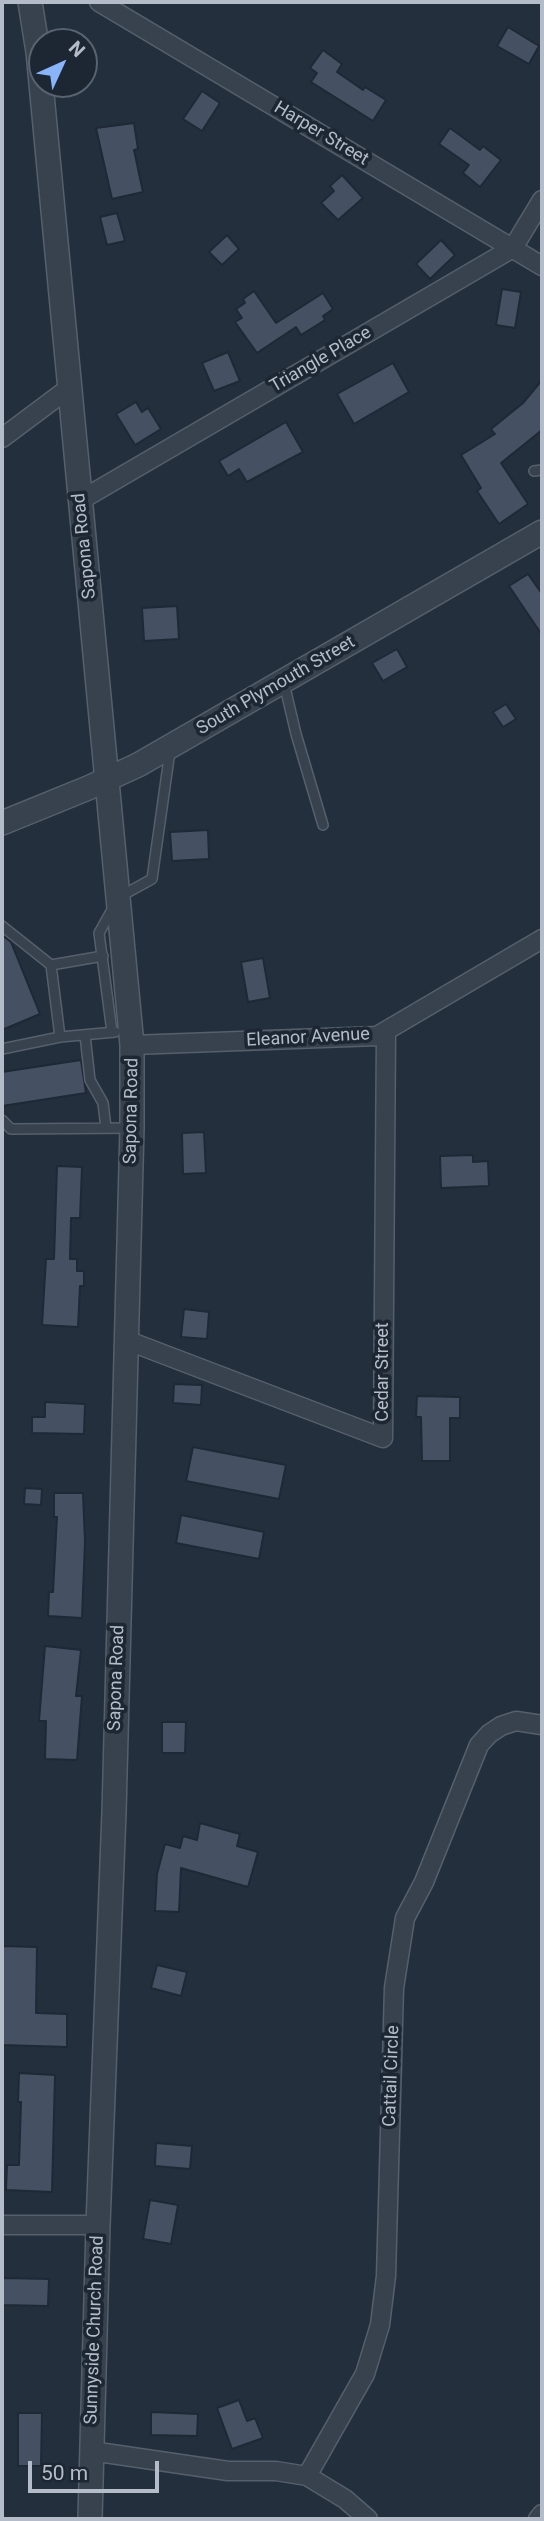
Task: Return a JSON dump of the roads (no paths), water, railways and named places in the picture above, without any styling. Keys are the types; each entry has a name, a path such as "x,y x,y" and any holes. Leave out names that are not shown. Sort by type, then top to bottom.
{"street":[{"name":"Sapona Road","path":"30,2 38,52 120,896 125,1036 132,1128 114,1812 98,2225"},
{"name":"Harper Street","path":"99,2 542,266"},
{"name":"Triangle Place","path":"81,500 513,248 542,200"},
{"path":"2,438 69,388"},
{"name":"South Plymouth Street","path":"2,823 108,779 171,746 541,537"},
{"name":"Eleanor Avenue","path":"125,1036 377,1036 542,939"},
{"name":"Cedar Street","path":"127,1340 383,1438 386,1031"},
{"name":"Cattail Circle","path":"307,2476 365,2374 380,2325 386,2276 394,1988 405,1918 424,1882 479,1745 488,1734 516,1721 542,1725"},
{"path":"2,2225 98,2225"},
{"name":"Sunnyside Church Road","path":"90,2519 98,2225"},
{"path":"91,2451 229,2472 276,2471 307,2476 345,2500 368,2519"},
{"path":"538,2519 542,2514"}],"lane":[{"path":"284,681 323,825"},
{"path":"2,1049 60,1037 125,1036 99,933 120,896 152,879 171,746"},
{"path":"2,926 51,965 60,1037"},
{"path":"51,965 103,956"},
{"path":"85,1035 90,1080 103,1103 106,1128"},
{"path":"2,1121 11,1129 132,1128"}]}
